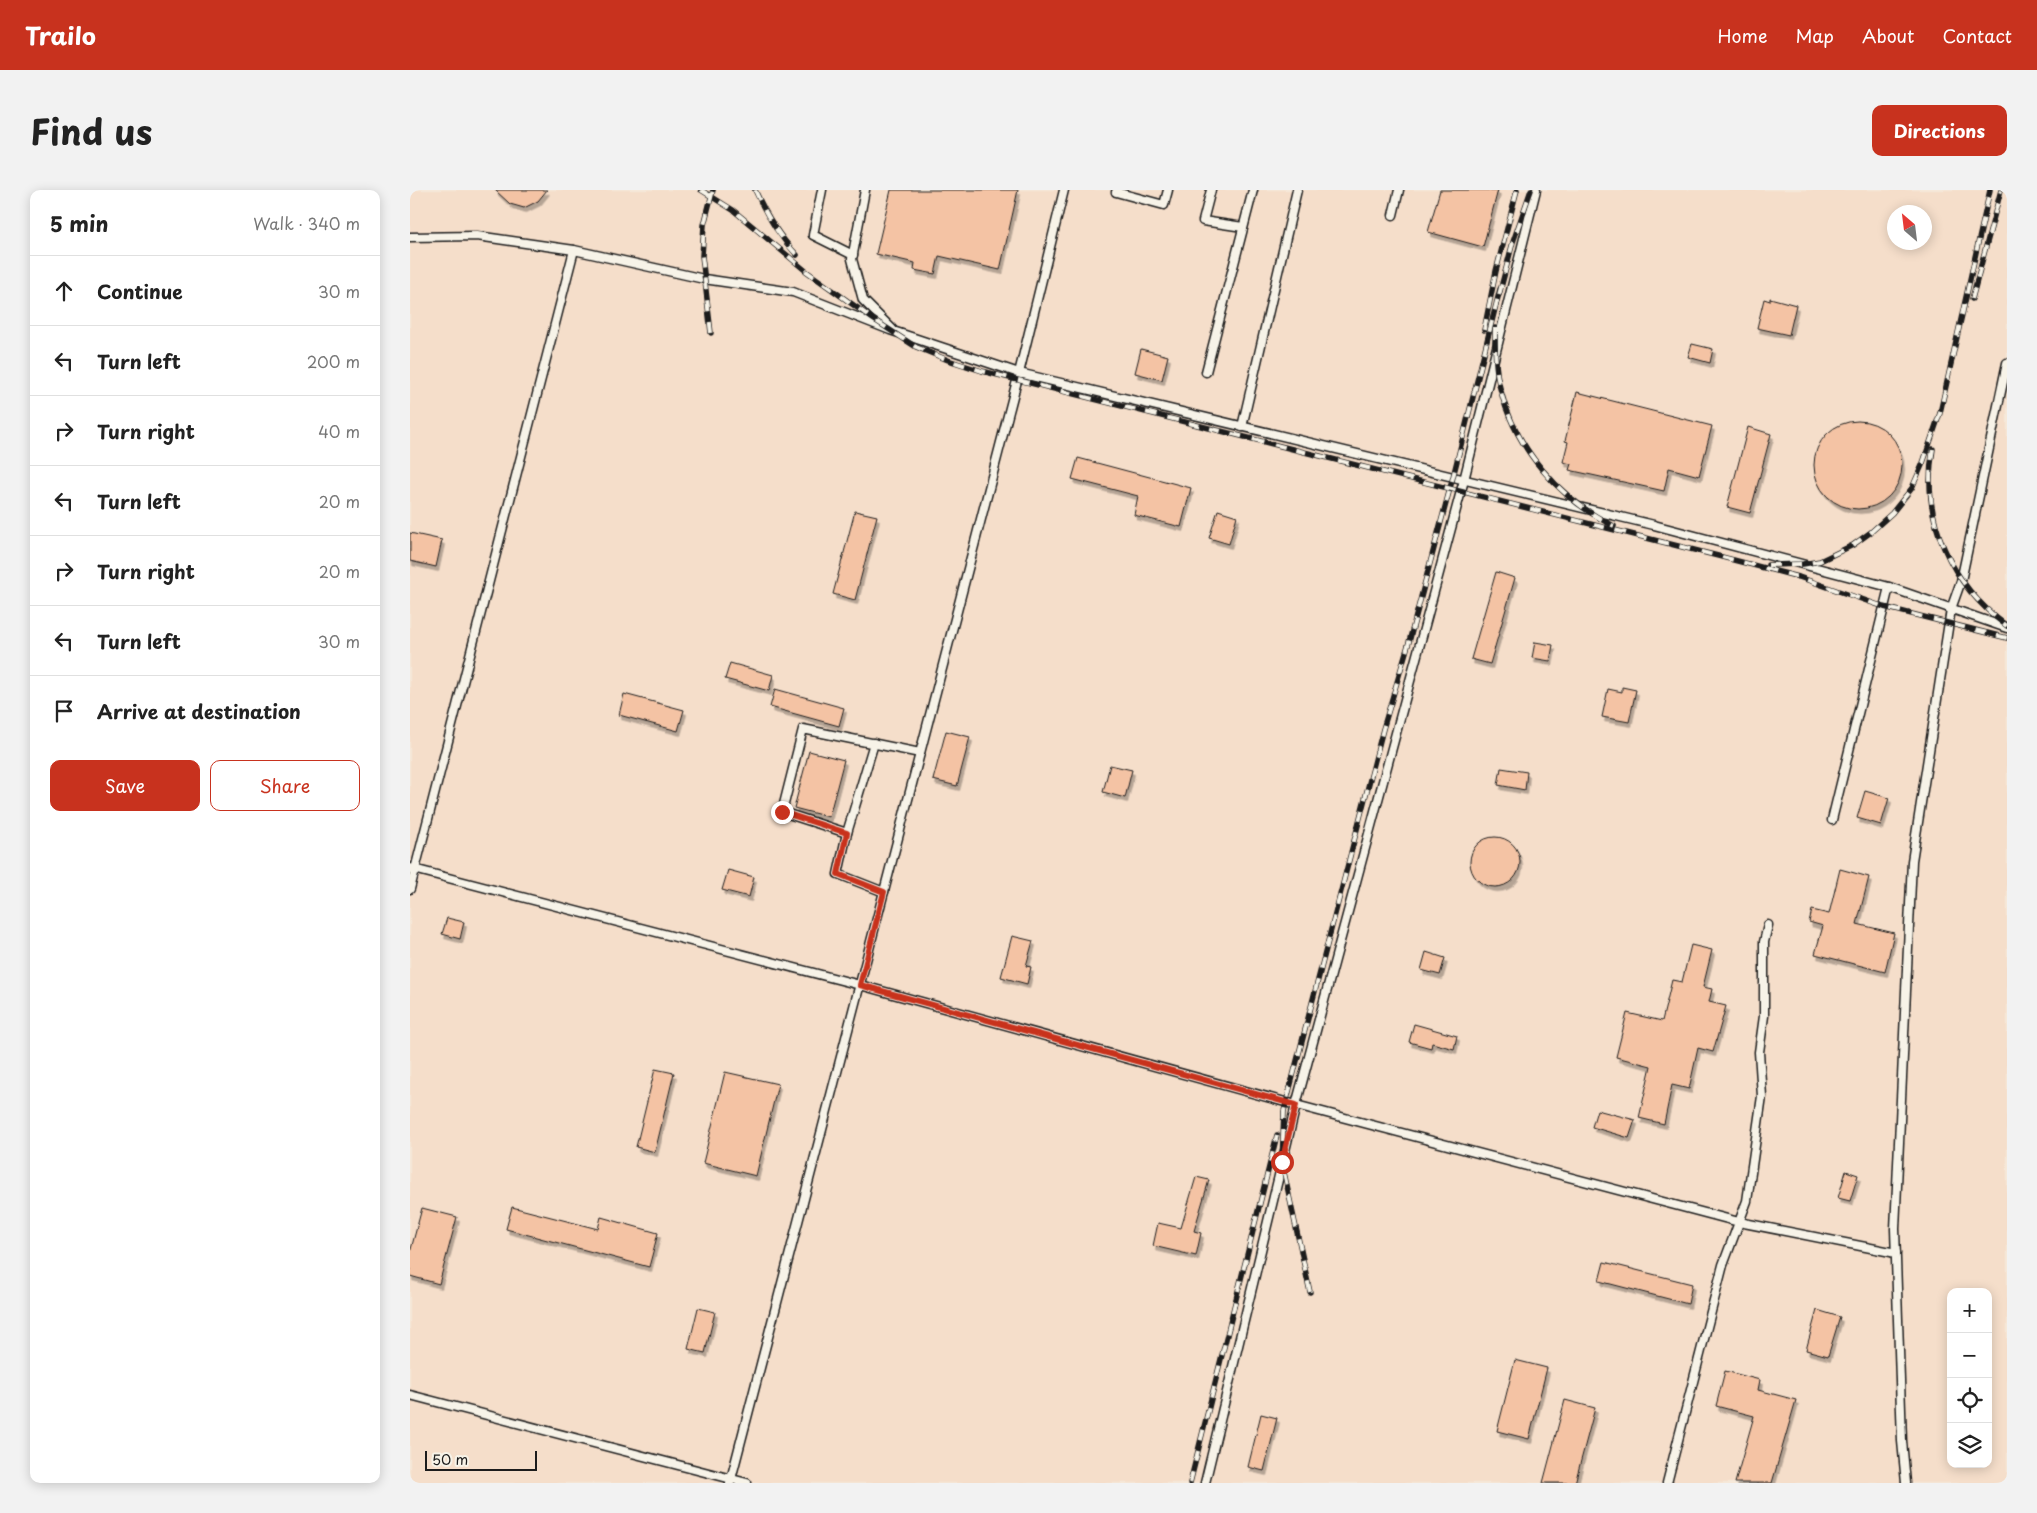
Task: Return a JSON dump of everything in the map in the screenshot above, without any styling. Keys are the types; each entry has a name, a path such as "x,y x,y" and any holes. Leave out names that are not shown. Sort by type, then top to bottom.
{"lane":[{"path":"822,190 813,235 853,255"},
{"path":"864,190 852,260 863,300 896,332"},
{"path":"731,1481 1064,190"},
{"path":"1117,190 1116,192 1164,205 1168,190"},
{"path":"1211,190 1203,221 1244,227"},
{"path":"1206,372 1252,190"},
{"path":"1242,427 1297,190"},
{"path":"1393,215 1399,190"},
{"path":"1205,1483 1296,1105 1464,480 1536,190"},
{"path":"410,237 477,236 574,250 704,279 792,292 896,332 1018,373 1654,525 1889,588 2007,628"},
{"path":"410,889 412,869 574,250"},
{"path":"1906,1483 1902,1441 1896,1220 1912,861 1951,609 1961,581 2007,363"},
{"path":"1832,820 1889,588"},
{"path":"847,833 782,812 803,729 920,753"},
{"path":"874,744 847,833 838,874 884,892"},
{"path":"412,869 860,985 1296,1105 1739,1222 1896,1253"},
{"path":"1667,1483 1723,1265 1747,1201 1762,1096 1759,1052 1764,1016 1764,942 1768,925"},
{"path":"410,1395 731,1481 747,1483"}],"shaded area":[{"path":"410,190 2007,190 2007,1483 410,1483"}],"building":[{"path":"495,190 547,190 538,201 524,208 510,204"},
{"path":"891,190 1018,190 1000,270 939,256 935,274 914,270 915,263 876,254"},
{"path":"1440,190 1498,190 1483,247 1428,232"},
{"path":"1770,298 1796,305 1789,335 1757,328 1764,299 1770,301"},
{"path":"1692,344 1713,349 1710,363 1688,357"},
{"path":"1141,349 1168,356 1162,380 1135,373"},
{"path":"1577,392 1712,426 1699,476 1669,468 1664,491 1569,470 1571,464 1563,462 1568,442 1565,441"},
{"path":"1858,421 1875,424 1883,428 1895,440 1899,448 1902,465 1899,482 1895,490 1883,502 1875,506 1858,509 1841,506 1833,502 1821,490 1817,482 1814,465 1817,448 1821,440 1833,428 1841,424"},
{"path":"1748,427 1771,434 1750,513 1727,507"},
{"path":"1078,458 1191,488 1181,527 1134,515 1138,496 1072,479"},
{"path":"1218,510 1237,516 1229,544 1209,538"},
{"path":"855,511 877,516 855,600 833,594"},
{"path":"410,533 442,540 436,567 410,561"},
{"path":"1496,572 1515,578 1490,664 1471,659"},
{"path":"1535,642 1553,645 1550,661 1532,658"},
{"path":"730,663 773,675 769,691 725,679"},
{"path":"1622,687 1636,690 1629,722 1602,717 1608,689 1622,692"},
{"path":"775,689 844,708 839,726 770,707"},
{"path":"624,694 684,710 678,731 619,715"},
{"path":"946,731 970,737 957,786 933,780"},
{"path":"809,751 844,760 829,817 794,808"},
{"path":"1110,765 1132,770 1125,798 1103,792"},
{"path":"1501,768 1527,772 1525,790 1498,785"},
{"path":"1865,791 1889,798 1881,825 1857,818"},
{"path":"1490,837 1500,837 1513,844 1520,857 1520,867 1513,880 1500,887 1490,887 1481,883 1474,876 1470,867 1470,857 1474,848 1481,841"},
{"path":"1840,869 1869,877 1857,924 1894,933 1885,972 1815,954 1823,926 1809,922 1812,910 1829,914"},
{"path":"728,870 754,877 749,897 722,890"},
{"path":"447,918 464,922 460,939 442,934"},
{"path":"1012,936 1033,941 1026,966 1031,967 1027,984 1001,977"},
{"path":"1691,945 1712,950 1703,987 1712,989 1709,1002 1726,1006 1713,1052 1698,1048 1689,1089 1672,1085 1664,1124 1639,1118 1651,1066 1616,1057 1627,1013 1662,1021 1672,980 1682,982"},
{"path":"1426,952 1445,958 1440,975 1421,970"},
{"path":"1414,1024 1457,1036 1454,1049 1432,1043 1431,1048 1409,1042"},
{"path":"655,1069 674,1073 655,1152 636,1147"},
{"path":"725,1072 778,1084 756,1176 703,1163"},
{"path":"1597,1110 1635,1120 1629,1138 1592,1127"},
{"path":"1846,1171 1858,1175 1850,1201 1838,1198"},
{"path":"1196,1177 1209,1180 1194,1231 1201,1233 1196,1256 1153,1246 1158,1223 1181,1228"},
{"path":"512,1207 598,1229 601,1217 658,1233 649,1267 506,1229"},
{"path":"422,1208 457,1217 439,1284 410,1276 410,1253"},
{"path":"1604,1262 1692,1284 1688,1304 1599,1281"},
{"path":"698,1308 715,1312 705,1353 688,1349"},
{"path":"1817,1310 1840,1317 1828,1356 1806,1350"},
{"path":"1515,1360 1547,1368 1529,1439 1497,1431"},
{"path":"1725,1371 1760,1380 1758,1390 1796,1400 1772,1483 1735,1483 1754,1416 1716,1406"},
{"path":"1565,1400 1595,1408 1575,1483 1543,1483"},
{"path":"1261,1414 1277,1418 1264,1471 1248,1467"}],"railway":[{"path":"701,190 733,210 806,271 873,319 916,347 948,360 982,371 1799,577 1884,607 2007,638"},
{"path":"711,333 702,256 704,225 713,190"},
{"path":"755,190 773,224 797,255"},
{"path":"1484,330 1496,271 1517,190"},
{"path":"1499,295 1513,242 1531,190"},
{"path":"1768,565 1803,564 1820,561 1853,545 1892,513 1912,488 1923,463 1940,413 1990,190"},
{"path":"1972,299 2001,190"},
{"path":"1310,1292 1282,1163 1284,1111 1383,729 1409,642 1453,477 1500,289"},
{"path":"1495,328 1498,381 1507,410 1516,431 1528,451 1542,469 1575,501 1594,515 1614,526"},
{"path":"1933,449 1930,475 1931,500 1936,525 1944,548 1970,591 2007,626"},
{"path":"1190,1483 1277,1135"}],"route":[{"path":"782,812 847,833 838,874 884,892 860,985 1296,1105 1282,1162"}]}
